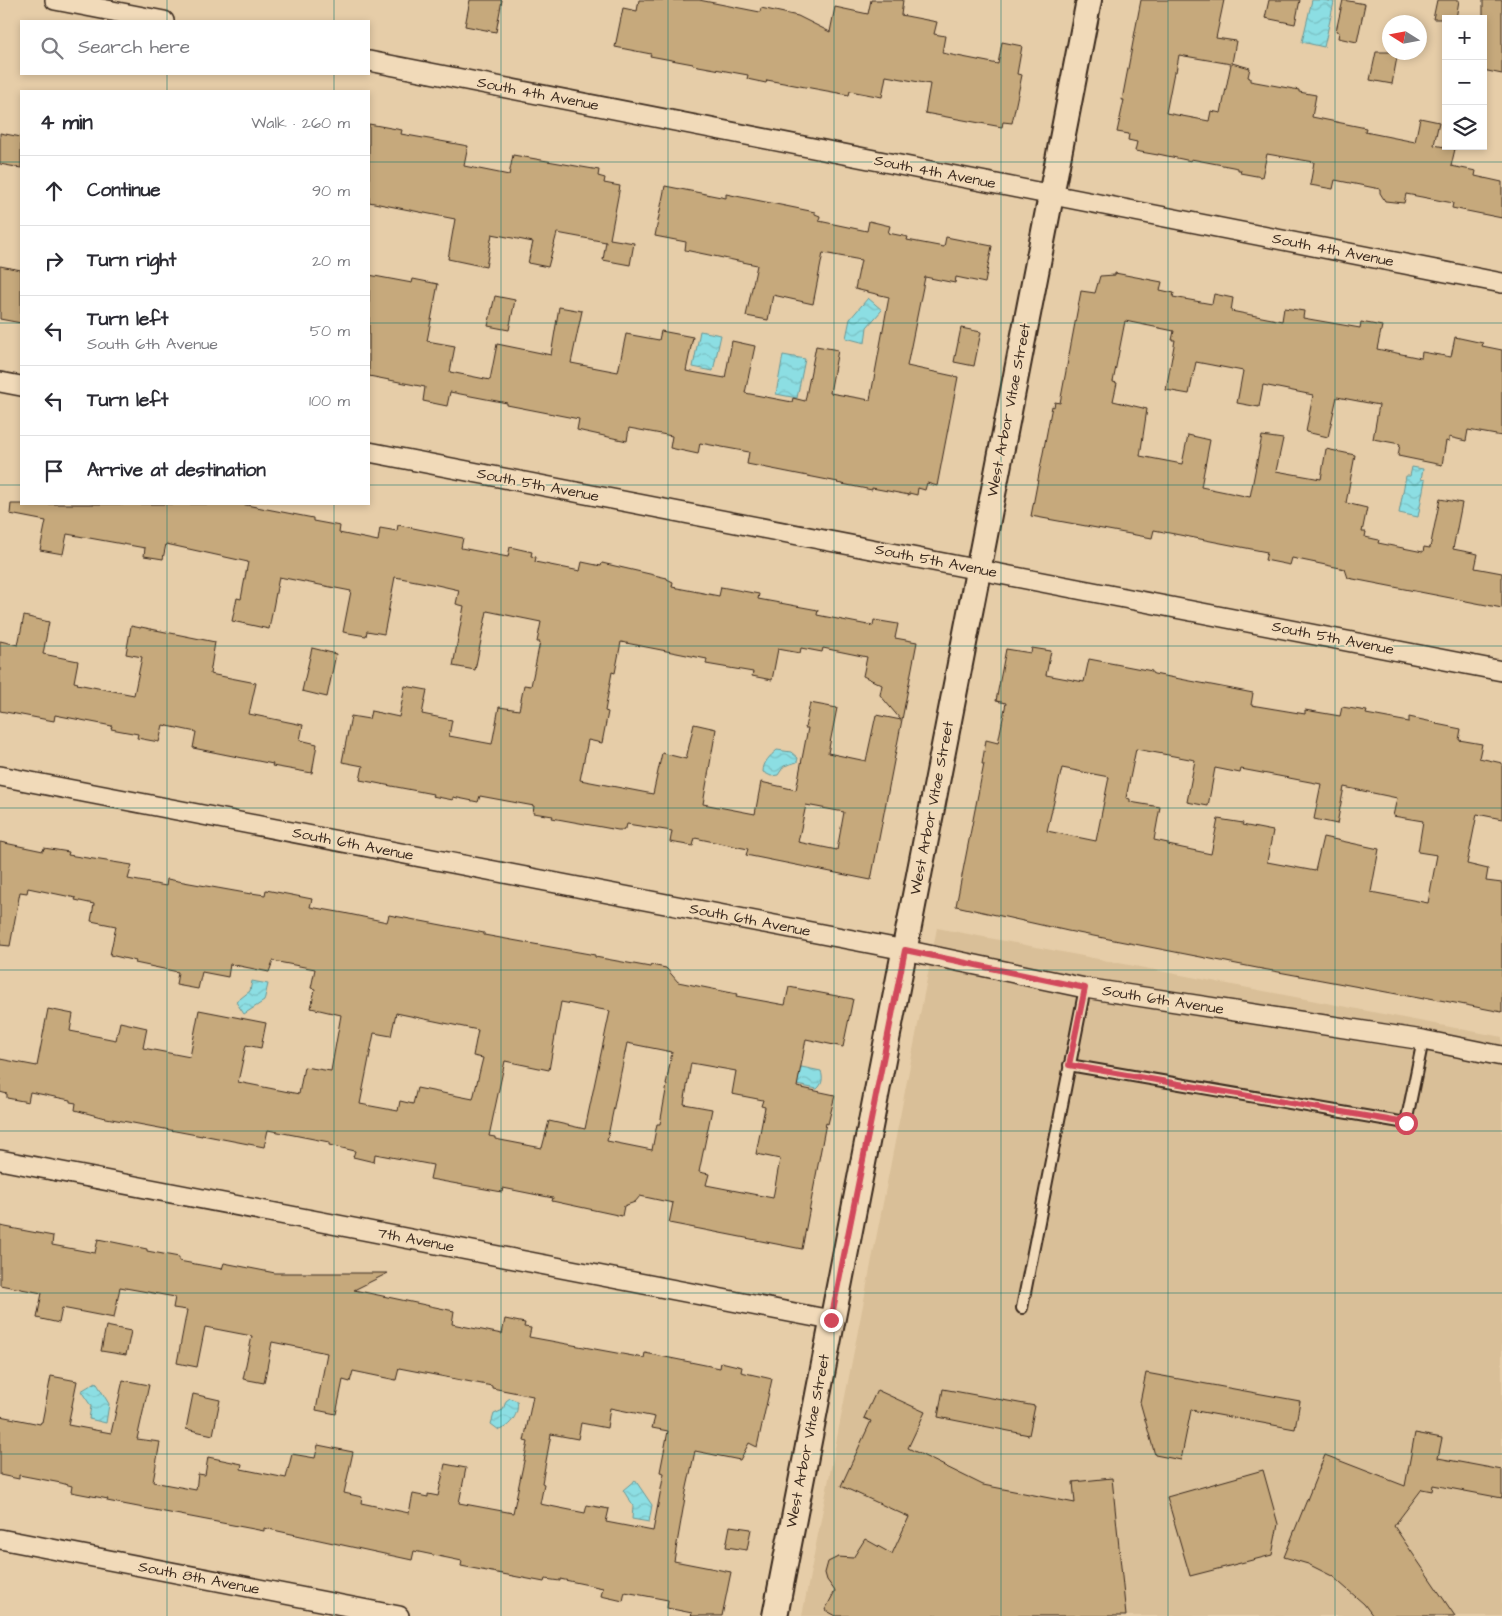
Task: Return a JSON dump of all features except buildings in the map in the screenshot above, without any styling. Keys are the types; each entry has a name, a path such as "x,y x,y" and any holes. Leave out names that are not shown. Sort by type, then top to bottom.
{"street":[{"path":"56,0 159,20"},
{"name":"West Arbor Vitae Street","path":"775,1616 1089,0"},
{"name":"South 4th Avenue","path":"370,61 1502,283"},
{"path":"0,382 20,386"},
{"name":"South 5th Avenue","path":"370,452 1502,671"},
{"name":"South 6th Avenue","path":"0,776 905,950 1085,988 1423,1040 1502,1056"},
{"name":"7th Avenue","path":"0,1160 831,1320"},
{"name":"South 8th Avenue","path":"0,1539 399,1616"}],"lane":[{"path":"1022,1308 1085,988"},
{"path":"1069,1065 1406,1123 1423,1040"}],"shaded area":[{"path":"937,928 1502,1037 1502,1616 802,1616"}],"water":[{"path":"1312,0 1334,2 1324,47 1302,42"},
{"path":"868,298 882,310 867,327 865,343 846,338 850,319"},
{"path":"700,331 721,335 713,371 693,367"},
{"path":"783,355 805,359 797,398 776,394"},
{"path":"1412,467 1423,469 1421,479 1425,480 1418,517 1399,513 1406,476 1410,476"},
{"path":"777,750 791,752 798,758 797,762 784,766 778,775 771,776 763,772 763,768 767,760"},
{"path":"252,981 268,984 264,1001 244,1014 236,1002 250,991"},
{"path":"787,1064 821,1071 820,1085 817,1089 782,1082"},
{"path":"96,1382 109,1404 106,1423 89,1419 91,1406 81,1391"},
{"path":"510,1398 517,1401 516,1415 507,1426 499,1430 491,1424 494,1414 503,1410 506,1401"},
{"path":"635,1480 652,1505 649,1522 632,1519 633,1506 623,1490"}],"route":[{"path":"831,1320 905,950 1085,988 1069,1065 1406,1123"}]}
